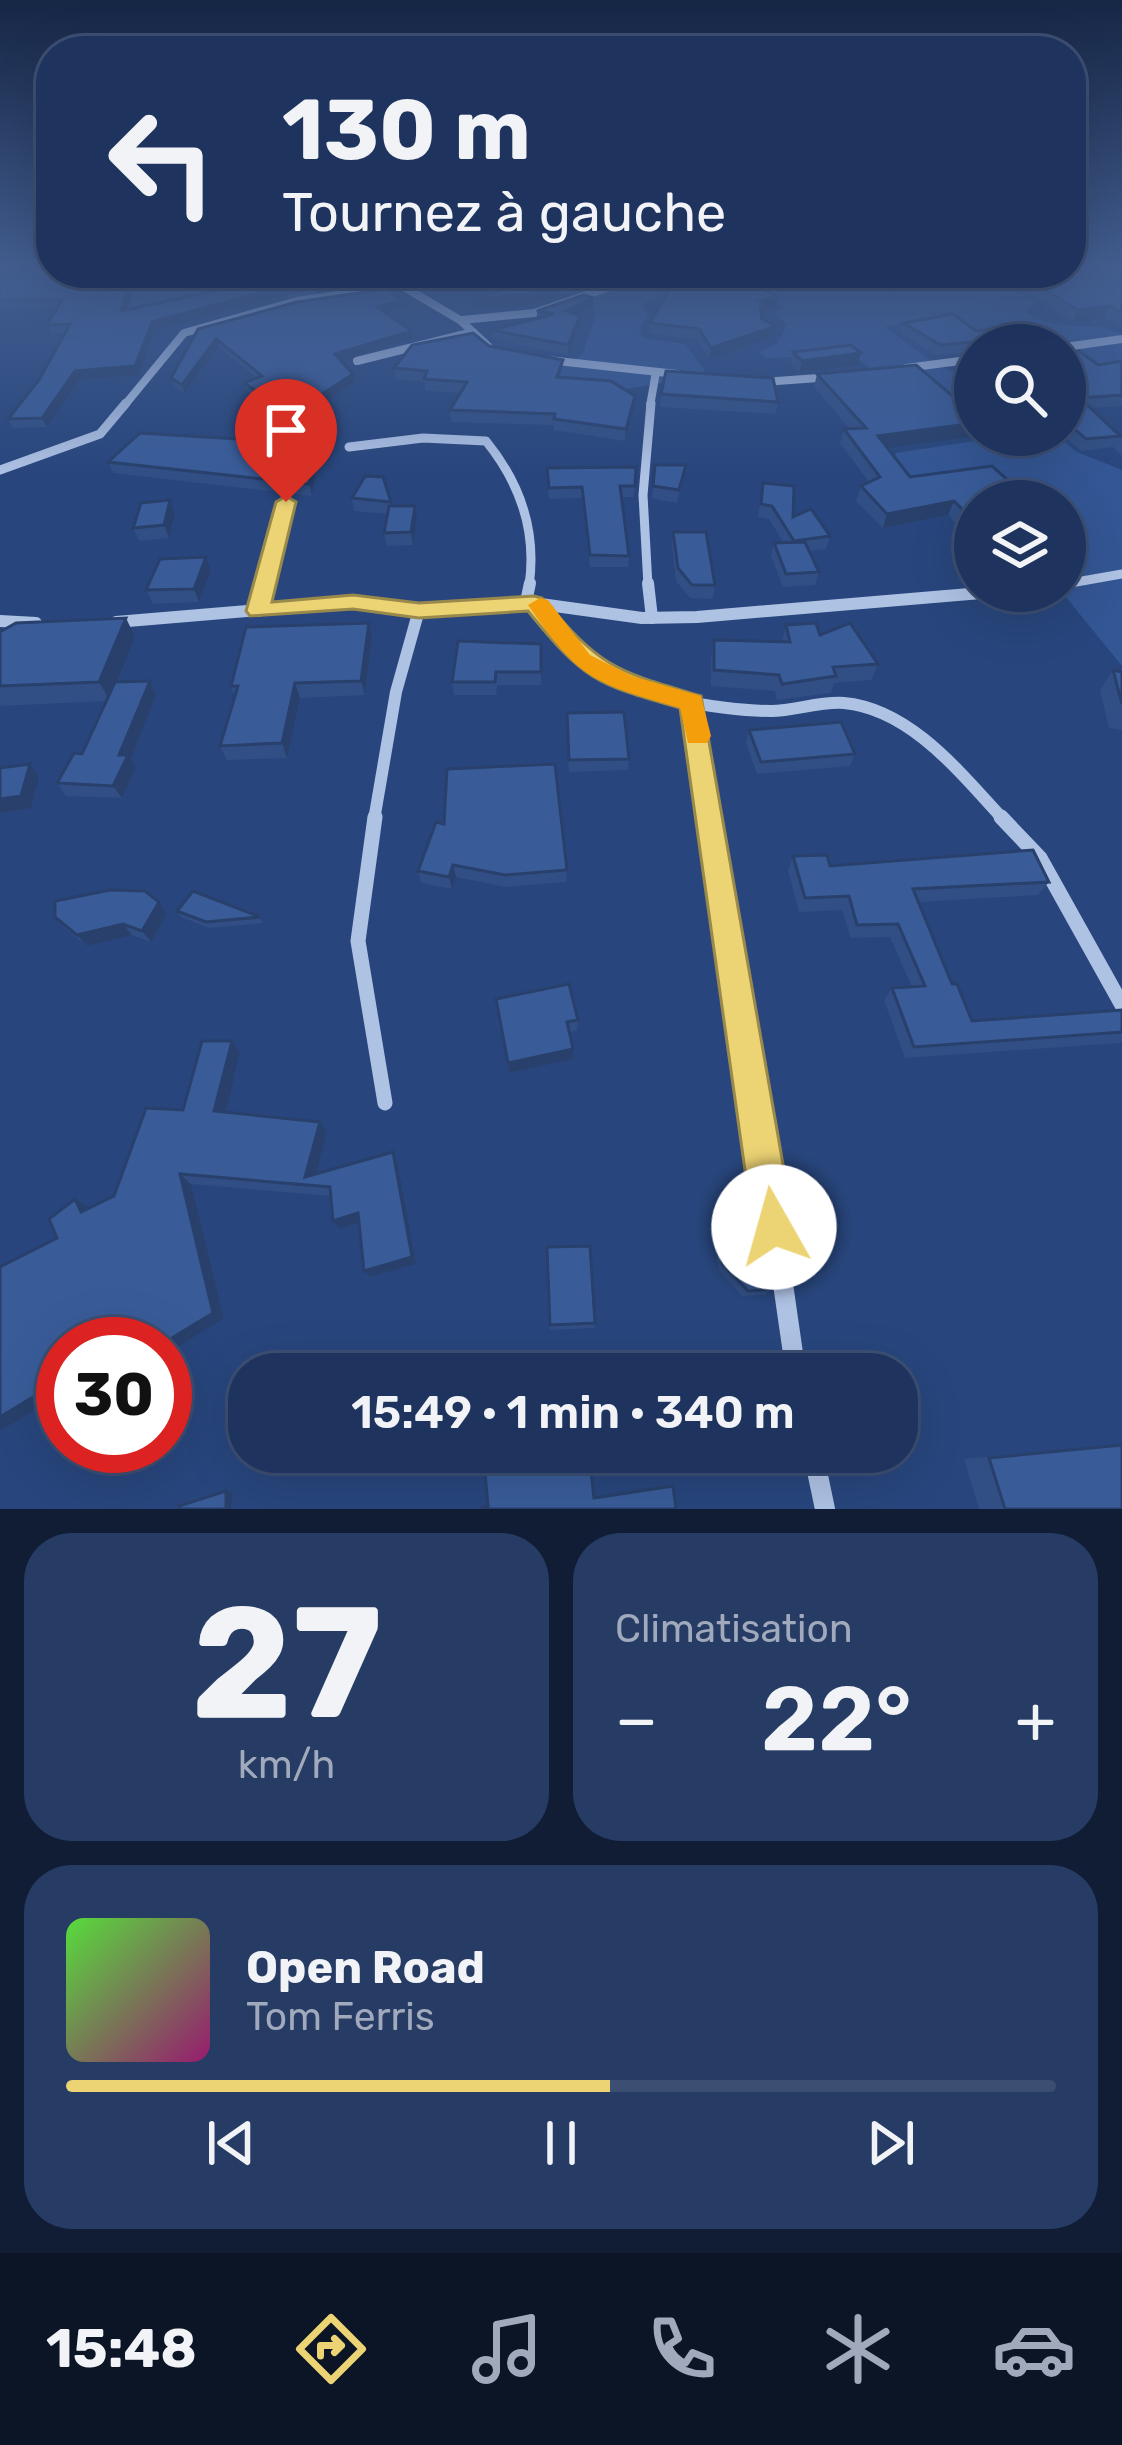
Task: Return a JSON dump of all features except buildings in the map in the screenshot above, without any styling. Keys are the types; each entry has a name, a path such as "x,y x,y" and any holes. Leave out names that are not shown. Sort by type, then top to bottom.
{"street":[{"path":"0,470 100,434 183,334"},
{"path":"357,361 476,335 506,354"},
{"path":"1086,344 1122,339"},
{"path":"530,358 694,375"},
{"path":"885,370 954,362"},
{"path":"652,617 639,509 643,435 656,371"},
{"path":"752,381 840,376"},
{"path":"349,446 423,438 486,441 522,494 532,567 526,602"},
{"path":"258,611 286,502"},
{"path":"1086,580 1122,574"},
{"path":"101,623 353,602 419,610 526,602 652,617 954,595"},
{"path":"541,605 581,661 623,683 692,702 771,711 845,703 895,720 944,756 1040,858 1122,1005"},
{"path":"385,1103 358,941 359,911 396,692 419,610"},
{"path":"0,621 59,624"},
{"path":"692,702 731,930 793,1353"},
{"path":"817,1473 825,1509"}],"shaded area":[{"path":"589,334 641,334 685,344 704,369 703,376 614,391 542,379 583,354"},
{"path":"782,334 895,334 954,372 954,406 876,373 853,355 766,358 759,352 777,344"},
{"path":"1086,334 1122,334 1122,369 1086,365"},
{"path":"954,444 954,456 1086,456 1122,470 1122,666 1078,612 1086,612 1086,480 954,480 954,489 906,472 894,461 896,453"}],"slow traffic":[{"path":"540,605 581,661 623,683 692,702 698,736"}],"route":[{"path":"286,502 258,611 353,602 419,610 534,603 541,605 581,661 623,683 692,702 728,907 774,1227"}]}
